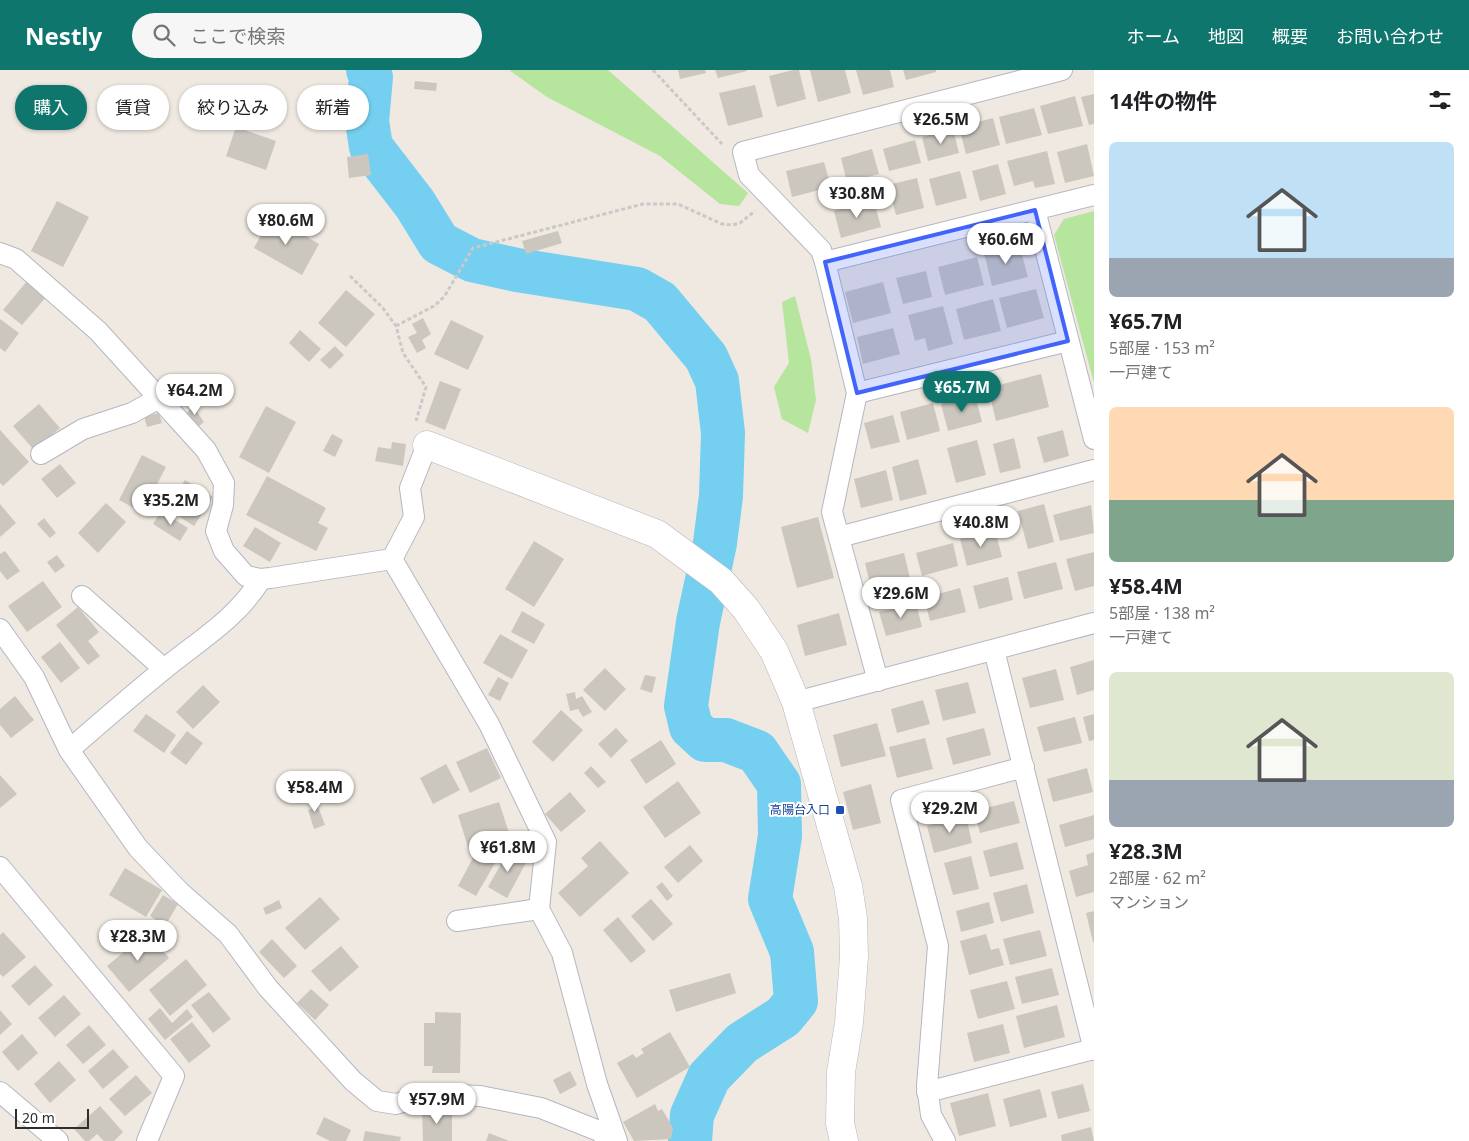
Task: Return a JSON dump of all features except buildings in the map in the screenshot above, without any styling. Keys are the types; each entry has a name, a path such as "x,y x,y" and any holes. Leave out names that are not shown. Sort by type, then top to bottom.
{"street":[{"path":"878,681 832,512 857,393 821,250 749,175 743,152 1062,70"},
{"path":"824,262 1094,195"},
{"path":"1035,210 1094,439"},
{"path":"0,253 16,259 98,331 206,450 224,483 223,505 216,531 224,551 246,576 261,579 392,559"},
{"path":"857,393 1068,341"},
{"path":"41,454 84,429 132,413 159,398"},
{"path":"392,559 414,516 410,488 427,445 657,534 693,558 721,581 746,609 774,651 796,702 848,886 853,918 854,957 849,1023 841,1072 840,1123 844,1141"},
{"path":"839,536 1094,470"},
{"path":"392,559 489,724 546,842 539,909 562,953 597,1084 617,1141"},
{"path":"69,750 164,669 229,620 254,591 261,579"},
{"path":"82,596 164,669"},
{"path":"796,702 1094,624"},
{"path":"0,629 34,677 69,750 138,848 180,892 228,934 268,988 353,1081 376,1101 396,1104 432,1094 480,1096 541,1108 599,1131 612,1141"},
{"path":"927,1092 1094,1049 994,650"},
{"path":"945,1141 931,1116 927,1092 938,946 901,800 1024,767"},
{"path":"0,867 174,1076 146,1141"},
{"path":"456,921 539,909"},
{"path":"0,1092 58,1141"}],"path":[{"path":"653,70 726,148 743,152"},
{"path":"396,326 434,306 444,297 473,248 643,204 678,204 722,224 732,225 740,223 771,198"},
{"path":"350,276 382,307 396,326 403,353 426,387 415,426 427,445"}],"highlighted area":[{"path":"1035,210 1068,341 857,393 825,262"}],"green space":[{"path":"509,70 608,70 748,193 739,206 720,204 660,156 547,97"},
{"path":"1094,211 1094,383 1054,235 1064,219"},
{"path":"795,296 811,359 816,400 808,433 782,419 774,387 789,363 782,302"}],"waterway":[{"path":"368,70 371,77 367,121 371,147 415,204 439,243 472,260 517,270 637,289 660,302 706,357 717,381 723,433 721,496 715,543 698,622 686,706 691,727 705,740 726,740 757,752 779,784 780,836 770,899 792,952 796,1001 783,1017 742,1043 709,1077 692,1115 690,1141"}],"place":[{"name":"高陽台入口","path":"840,810"}]}
